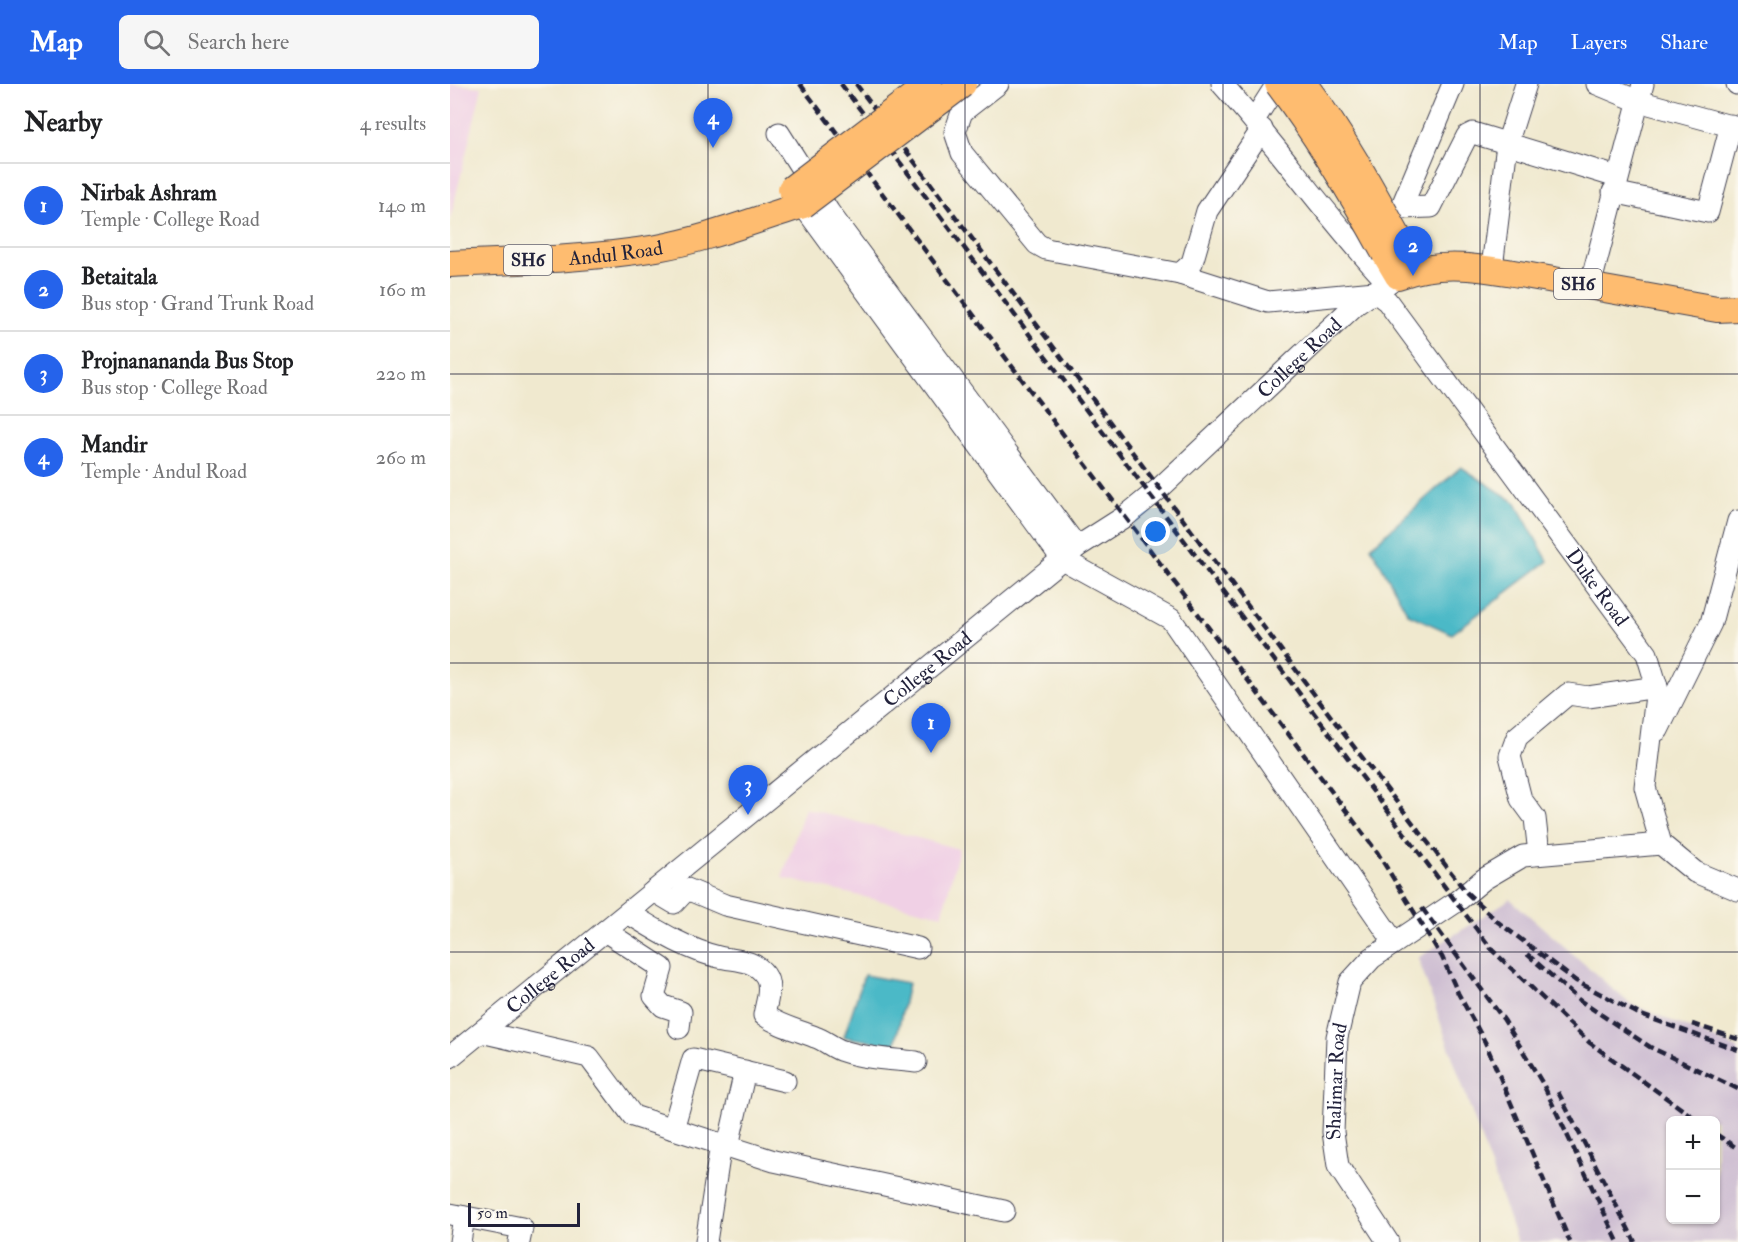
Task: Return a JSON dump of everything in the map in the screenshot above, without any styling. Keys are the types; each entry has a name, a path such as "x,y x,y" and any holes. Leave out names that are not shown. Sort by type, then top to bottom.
{"main road":[{"path":"797,197 929,84"},
{"path":"797,197 963,84"},
{"path":"1277,84 1312,128 1394,249"},
{"path":"1304,84 1325,112 1364,175 1394,249 1394,280"},
{"name":"Andul Road","path":"450,264 605,255 704,237 744,223 797,197"},
{"name":"SH6","path":"1394,280 1452,266 1492,268 1717,309 1738,308"}],"street":[{"path":"998,84 962,112 955,132 962,153 1037,244 1046,249 1180,274 1268,302 1394,280"},
{"name":"Duke Road","path":"1222,84 1258,125 1348,240 1394,280 1387,301 1647,654 1657,687 1645,787 1661,844"},
{"path":"1180,274 1192,263 1207,211 1258,125 1277,84"},
{"path":"1401,208 1453,84"},
{"path":"1492,268 1507,144 1526,84"},
{"path":"1348,240 1401,208 1431,207 1467,135 1473,133 1615,185 1708,212 1734,127 1641,92 1597,84"},
{"path":"1590,286 1641,92"},
{"path":"779,133 829,212 1069,553"},
{"path":"797,197 961,420 1069,553 1171,619 1400,938"},
{"name":"College Road","path":"450,1057 1069,553 1127,515 1159,489 1355,305 1394,280"},
{"path":"1652,741 1711,623 1738,521"},
{"path":"1539,854 1535,818 1521,799 1510,756 1517,737 1568,694 1588,697 1657,687"},
{"path":"1661,844 1695,872 1738,890"},
{"name":"Shalimar Road","path":"1388,1242 1338,1166 1333,1132 1337,1037 1350,982 1372,958 1456,902 1484,879 1523,856 1661,844"},
{"path":"654,891 674,903 687,889 725,906 918,948"},
{"path":"628,913 694,949 718,957 750,962 761,970 767,978 769,993 764,1015 773,1022 831,1043 840,1051 874,1058 895,1058 916,1062"},
{"path":"605,931 662,968 654,996 663,1006 681,1012 679,1028"},
{"path":"481,1032 589,1057 633,1116 774,1161 1004,1211"},
{"path":"673,1129 693,1059 785,1081"},
{"path":"706,1242 724,1145 745,1071"},
{"path":"460,1242 457,1215 522,1228 519,1242"}],"shaded area":[{"path":"450,84 482,87 450,220"},
{"path":"805,808 959,849 942,915 782,878"},
{"path":"1510,899 1629,1003 1738,1049 1738,1242 1517,1242 1418,958"}],"water":[{"path":"1461,467 1515,502 1548,561 1452,634 1408,614 1371,547"},
{"path":"864,975 908,983 895,1045 844,1037"}],"railway":[{"path":"800,84 1377,852 1442,957 1458,993 1485,1042 1570,1242"},
{"path":"841,84 1493,951 1590,1043 1691,1116"},
{"path":"856,84 1341,730 1467,893 1498,922 1576,981 1641,1015 1738,1050"},
{"path":"1422,908 1504,1020 1543,1084 1618,1242"},
{"path":"1527,954 1579,1000 1650,1047 1738,1089"},
{"path":"1692,1024 1738,1039"},
{"path":"1558,1092 1635,1242"},
{"path":"1720,1137 1738,1149"}],"place":[{"name":"Mandir","path":"713,148"},
{"name":"Betaitala","path":"1413,276"},
{"name":"Nirbak Ashram","path":"931,753"},
{"name":"Projnanananda Bus Stop","path":"748,815"}]}
